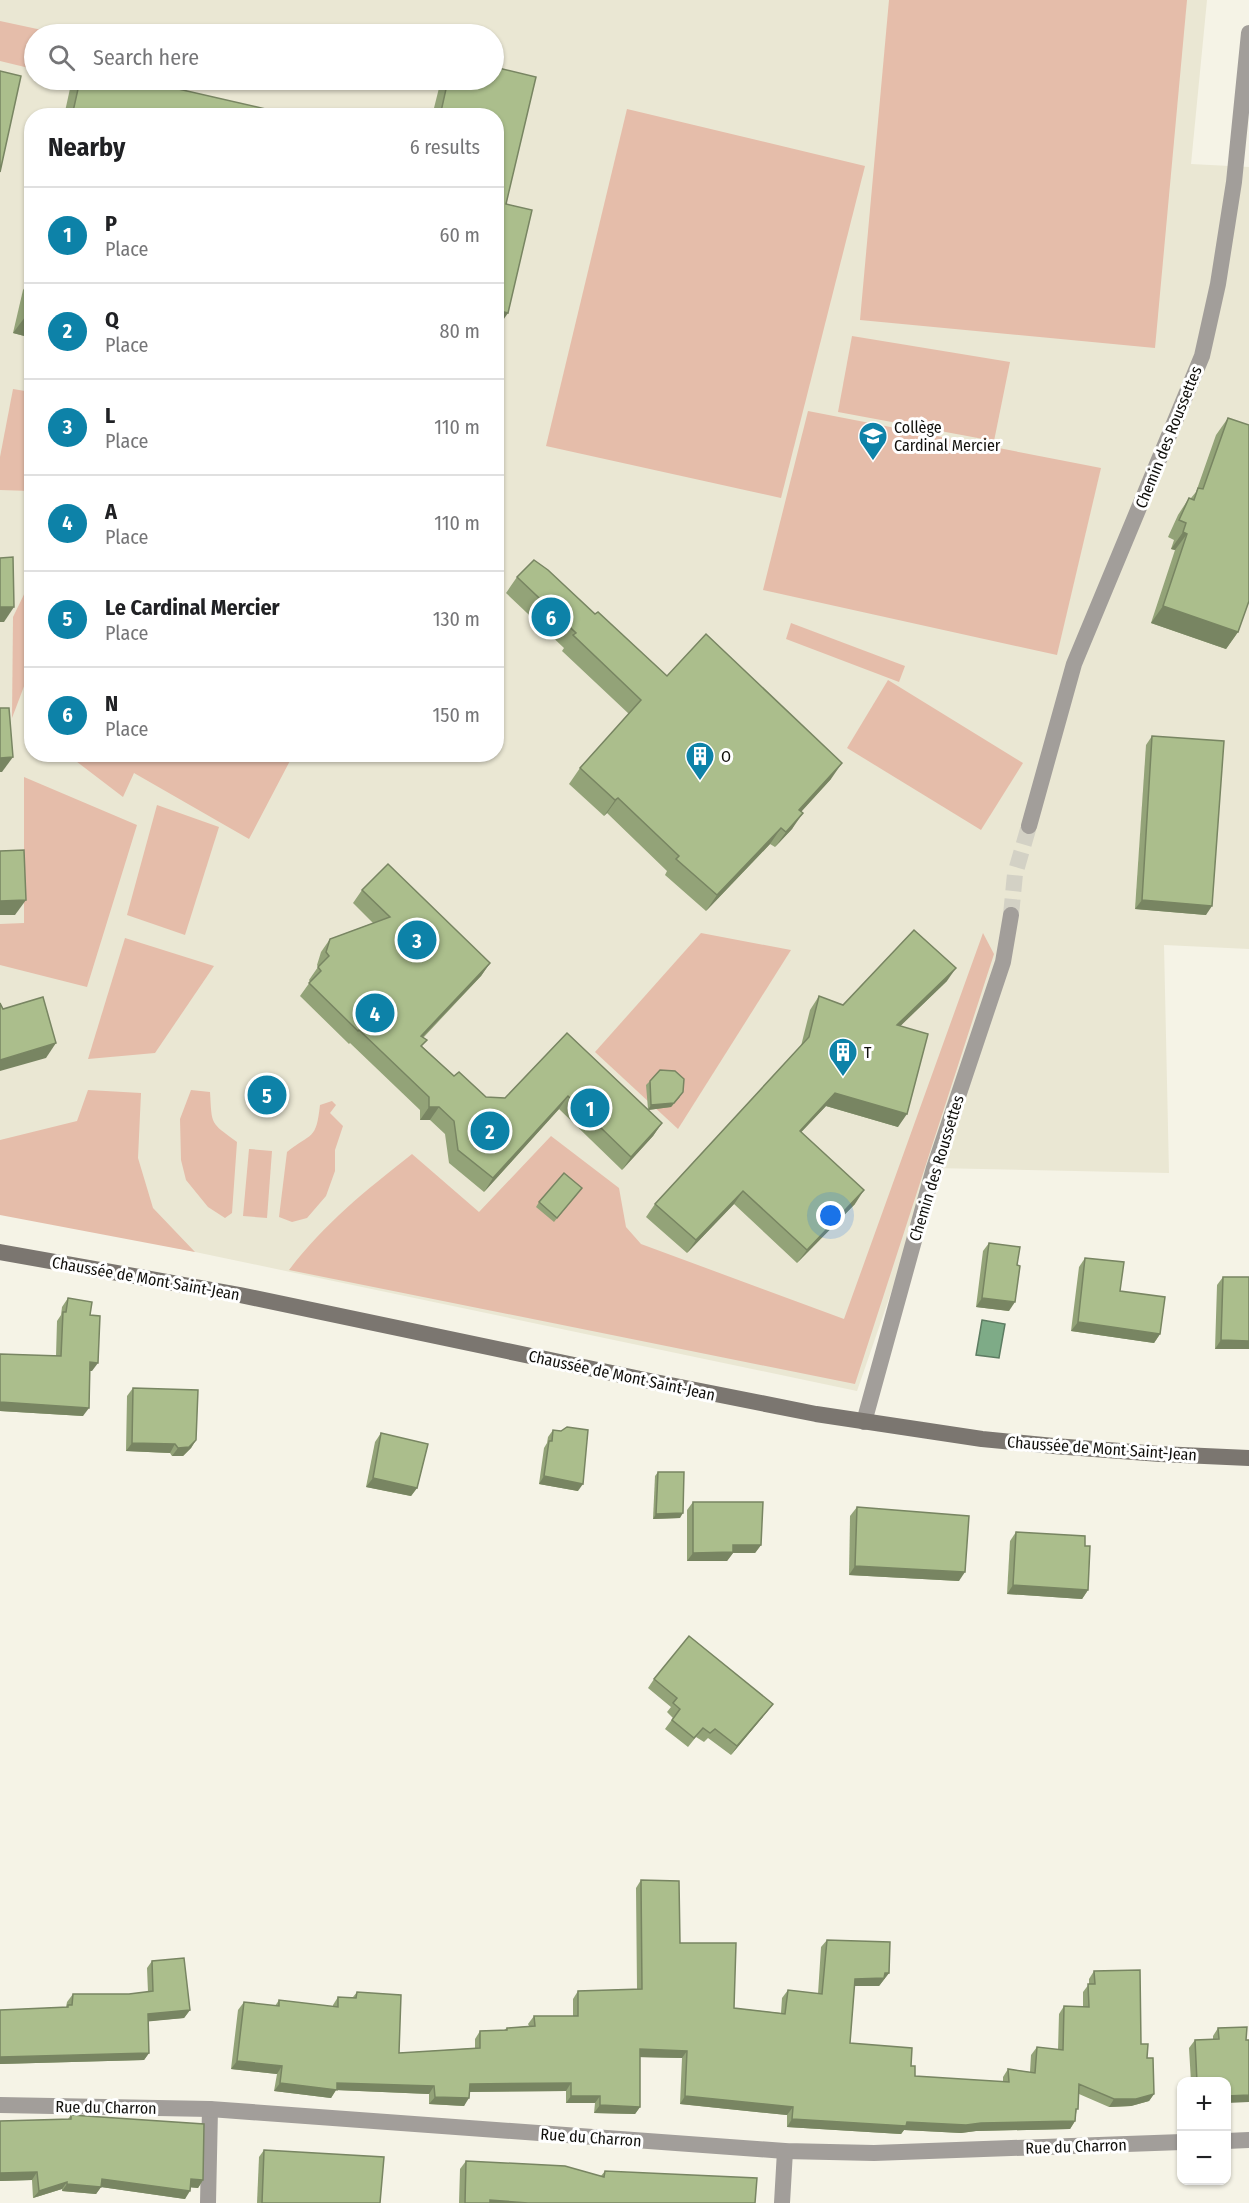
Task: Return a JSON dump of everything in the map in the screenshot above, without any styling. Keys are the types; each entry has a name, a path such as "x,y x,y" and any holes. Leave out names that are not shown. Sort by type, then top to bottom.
{"main road":[{"name":"Chaussée de Mont Saint-Jean","path":"0,1252 240,1295 770,1407 864,1422 1054,1446 1249,1458"}],"street":[{"name":"Chemin des Roussettes","path":"1029,826 1074,664 1202,356 1218,284 1232,193 1249,33"},
{"name":"Chemin des Roussettes","path":"864,1422 934,1168 1003,962 1011,915"},
{"name":"Rue du Charron","path":"0,2104 210,2109 785,2151 874,2153 1177,2142"},
{"path":"208,2203 210,2109"},
{"path":"1231,2141 1249,2140"},
{"path":"782,2203 785,2151"}],"shaded area":[{"name":"Collège Cardinal Mercier","path":"0,0 1207,0 1191,164 1249,167 1249,949 1164,945 1169,1173 934,1168 857,1391 0,1211"},
{"path":"889,0 1187,0 1155,348 860,320"},
{"path":"0,21 24,26 24,67 0,61"},
{"path":"627,109 865,166 781,498 546,446"},
{"path":"852,336 1010,362 994,441 838,412"},
{"path":"13,389 24,391 24,491 0,490 0,457"},
{"path":"808,411 1101,468 1057,655 763,590"},
{"path":"24,594 24,686 12,718 13,617"},
{"path":"791,623 905,666 899,682 786,639"},
{"path":"888,680 1023,763 981,830 847,748"},
{"path":"77,762 289,762 249,839 134,773 123,797"},
{"path":"24,777 137,825 87,987 0,965 0,924 24,923"},
{"path":"157,805 219,827 185,935 127,915"},
{"path":"701,933 791,950 678,1129 595,1052"},
{"path":"983,933 994,954 855,1384 289,1270 331,1222 412,1154 479,1212 551,1136 619,1188 626,1227 641,1244 844,1319"},
{"path":"125,938 214,966 155,1053 88,1059"},
{"path":"88,1090 141,1093 138,1158 153,1208 195,1252 0,1215 0,1140 77,1121"},
{"path":"191,1090 210,1092 214,1122 237,1142 232,1213 225,1218 208,1207 186,1180 181,1160 180,1119"},
{"path":"332,1101 336,1105 330,1113 343,1126 335,1150 335,1171 326,1196 307,1218 292,1222 279,1217 287,1152 314,1130 320,1105"},
{"path":"249,1149 272,1151 267,1218 243,1216"},
{"path":"982,1320 1005,1324 999,1358 976,1355"}],"building":[{"path":"504,69 536,77 506,204 532,210 508,313 504,312 504,108 442,108 446,90 504,90"},
{"path":"0,71 21,76 0,172"},
{"path":"78,90 183,90 261,108 74,108"},
{"path":"1228,418 1249,425 1249,601 1238,632 1163,606 1187,534 1183,532 1186,523 1179,520 1189,498 1194,500 1198,488 1203,489"},
{"path":"13,557 14,607 0,607 0,558"},
{"name":"O","path":"534,560 595,614 598,612 667,676 706,634 842,763 799,810 803,813 786,832 781,828 717,895 676,859 679,856 618,798 615,800 580,768 641,700 517,577"},
{"path":"0,708 9,708 13,757 0,758"},
{"path":"1152,736 1224,741 1212,906 1142,900"},
{"path":"24,850 26,900 0,901 0,851"},
{"path":"388,864 490,963 421,1036 427,1040 421,1046 454,1076 459,1072 486,1097 505,1098 567,1033 662,1123 631,1157 568,1096 493,1178 458,1150 454,1121 439,1107 429,1107 429,1097 309,983 321,971 318,967 329,956 326,952 330,939 390,917 362,890"},
{"name":"T","path":"914,930 956,968 897,1025 928,1034 907,1114 835,1093 800,1131 864,1190 807,1250 743,1191 696,1240 655,1204 809,1037 819,996 843,1005"},
{"path":"43,997 56,1043 0,1060 0,1003 3,1009"},
{"path":"660,1070 675,1071 684,1079 683,1092 674,1103 651,1105 650,1081"},
{"path":"564,1173 582,1188 557,1218 539,1202"},
{"path":"989,1243 1020,1247 1015,1302 982,1298"},
{"path":"1085,1258 1124,1262 1120,1291 1165,1297 1160,1334 1078,1322"},
{"path":"1223,1277 1249,1277 1249,1341 1221,1340"},
{"path":"68,1298 92,1302 90,1315 100,1316 98,1363 90,1362 89,1408 0,1402 0,1354 61,1356 63,1312 66,1312"},
{"path":"133,1388 198,1390 196,1440 189,1447 178,1448 175,1444 132,1443"},
{"path":"567,1427 588,1430 583,1484 544,1476 549,1441 552,1441 553,1430 561,1431"},
{"path":"381,1433 428,1444 417,1488 373,1478"},
{"path":"658,1472 684,1472 683,1513 656,1514"},
{"path":"693,1502 763,1502 761,1545 733,1545 733,1552 693,1553"},
{"path":"857,1507 969,1516 965,1572 855,1566"},
{"path":"1016,1532 1085,1536 1085,1546 1090,1546 1088,1590 1013,1585"},
{"path":"689,1636 773,1704 737,1746 715,1729 710,1733 703,1728 694,1738 672,1720 680,1709 673,1703 677,1698 654,1679"},
{"path":"641,1880 679,1881 680,1943 736,1943 734,2008 785,2014 788,1990 822,1994 827,1940 890,1942 889,1973 885,1973 884,1978 855,1979 850,2043 912,2048 911,2066 915,2066 915,2076 1009,2082 1008,2069 1035,2073 1037,2047 1063,2050 1064,2006 1089,2007 1088,1984 1095,1984 1094,1971 1140,1970 1141,2044 1148,2044 1147,2058 1153,2058 1154,2094 1136,2099 1114,2099 1079,2084 1075,2121 966,2125 907,2122 906,2126 792,2119 793,2107 685,2096 687,2051 640,2049 640,2107 600,2105 600,2096 571,2096 571,2083 470,2084 469,2098 435,2097 434,2086 337,2083 337,2090 280,2083 282,2066 237,2061 244,2002 279,2006 279,2000 338,2007 338,1997 356,1998 357,1992 401,1995 399,2053 480,2048 480,2031 535,2026 534,2016 578,2016 578,1991 642,1989"},
{"path":"184,1958 190,2010 148,2014 149,2053 0,2057 0,2010 68,2007 72,2005 73,1994 129,1994 153,1991 152,1961"},
{"path":"1247,2027 1249,2095 1231,2096 1231,2077 1197,2077 1195,2040 1219,2039 1218,2028"},
{"path":"71,2115 204,2124 203,2180 191,2179 190,2191 102,2179 101,2187 67,2184 67,2182 39,2191 37,2172 0,2173 0,2121 71,2119"},
{"path":"264,2150 384,2157 380,2203 262,2203"},
{"path":"466,2161 565,2166 604,2177 605,2171 757,2178 755,2203 528,2203 490,2200 490,2203 465,2203"}],"tunnel":[{"path":"1011,915 1015,874 1029,826"}],"place":[{"name":"Collège Cardinal Mercier","path":"873,462"},
{"name":"N","path":"551,617"},
{"name":"O","path":"700,782"},
{"name":"L","path":"417,940"},
{"name":"A","path":"375,1013"},
{"name":"T","path":"843,1078"},
{"name":"Le Cardinal Mercier","path":"267,1095"},
{"name":"P","path":"590,1108"},
{"name":"Q","path":"490,1131"}]}
